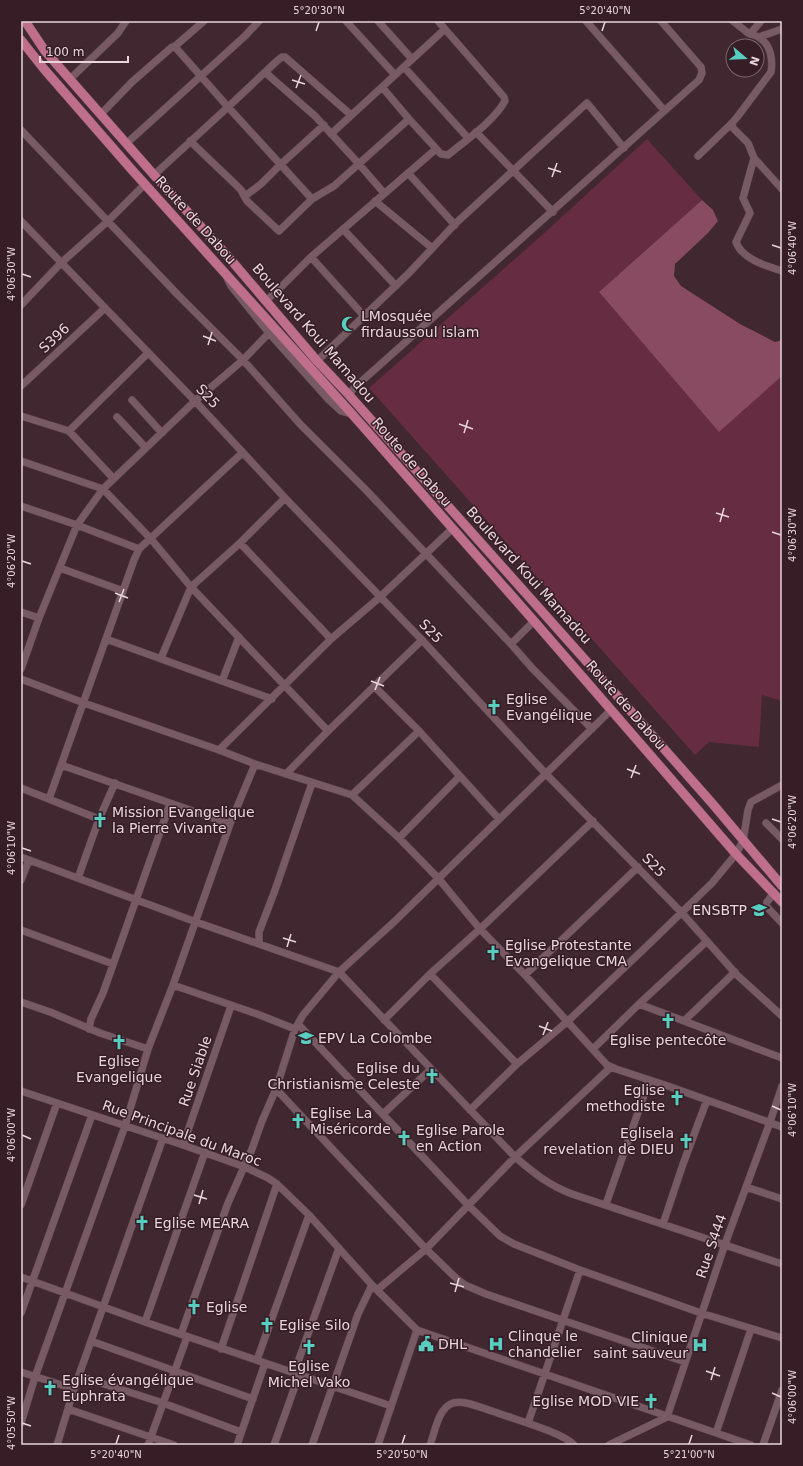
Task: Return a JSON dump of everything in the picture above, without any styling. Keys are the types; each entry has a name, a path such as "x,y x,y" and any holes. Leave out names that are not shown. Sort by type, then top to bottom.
{"main road":[{"name":"Boulevard Koui Mamadou","path":"25,21 46,51 225,254 317,362 349,395 630,711 743,841"},
{"name":"Route de Dabou","path":"21,40 44,69 145,184 224,270 534,621 736,854 782,902"},
{"path":"743,841 782,886"}],"street":[{"path":"70,79 118,34 126,21"},
{"path":"100,114 132,82 169,49 174,47 204,21"},
{"path":"127,143 245,36 259,21"},
{"path":"346,21 396,75"},
{"path":"378,21 412,59"},
{"path":"382,87 441,154 448,155 476,132 503,105 505,101 504,97 438,21"},
{"path":"586,21 664,110"},
{"path":"349,395 354,388 436,314 553,212 664,110 699,80 702,74 701,67 661,21"},
{"path":"698,156 732,123 771,72 772,65 769,48 758,37 750,34 733,21"},
{"path":"750,34 761,21"},
{"path":"331,134 445,29"},
{"path":"758,37 782,29"},
{"path":"174,47 312,199"},
{"path":"154,175 282,57 288,58 352,115"},
{"path":"404,67 468,138"},
{"path":"266,73 324,125 384,193"},
{"path":"317,362 396,286 455,225 587,103 624,148"},
{"path":"190,142 234,182 245,196 247,202 280,232 312,199 334,186 409,119"},
{"path":"732,123 733,128 748,143 754,158 782,189"},
{"path":"245,196 261,184 324,125"},
{"path":"21,130 178,295 243,360 305,429 366,490 532,668 592,729"},
{"path":"476,132 553,212"},
{"path":"265,301 311,257 436,149"},
{"path":"754,158 743,198 750,212 736,242 738,249 760,264 782,271"},
{"path":"408,173 455,225"},
{"path":"21,305 61,263 145,184"},
{"path":"375,201 432,248"},
{"name":"S25","path":"21,221 195,401 285,498 422,640 546,774 682,913 735,972 782,1016"},
{"path":"343,229 396,286"},
{"path":"311,257 364,316"},
{"path":"224,270 231,286 269,333 341,411 352,414"},
{"name":"S396","path":"21,386 105,308"},
{"path":"21,669 23,657 77,525 103,489 195,401 243,360 269,333"},
{"path":"69,431 148,353"},
{"path":"132,400 162,432"},
{"path":"21,416 69,431 113,478"},
{"path":"117,417 146,448"},
{"path":"49,799 139,549 242,452"},
{"path":"21,461 103,489 151,539 191,587 285,684 328,731"},
{"path":"161,658 191,587 240,544 285,498"},
{"path":"21,506 77,525 139,549"},
{"path":"219,750 331,639 380,597 452,529"},
{"path":"240,544 331,639"},
{"path":"60,568 123,592"},
{"path":"21,612 39,618"},
{"path":"511,644 534,621"},
{"path":"222,681 239,636"},
{"path":"106,639 272,699"},
{"path":"286,774 422,640"},
{"path":"21,679 255,764 352,795 399,838 438,878 480,929 568,1020 602,1060 611,1067 782,1127"},
{"path":"374,686 419,731 498,819"},
{"path":"148,1445 228,1203 245,1167 276,1089 296,1026 313,1002 339,972 611,710"},
{"path":"352,795 419,731"},
{"path":"21,1423 65,1293 126,1126 148,1049 196,922 230,824 255,764"},
{"path":"61,765 230,824"},
{"path":"399,838 460,776"},
{"path":"78,878 99,819 115,783"},
{"path":"259,944 259,932 312,783"},
{"path":"470,1110 517,1064 568,1020 682,913 724,870 736,854 743,841 748,810 751,802 782,786"},
{"path":"21,788 99,819"},
{"path":"89,1029 91,1019 113,964 170,804"},
{"path":"384,1020 430,974 480,929 593,821"},
{"path":"766,823 782,839"},
{"path":"21,857 196,922 339,972 515,1157 542,1179 556,1188 782,1264"},
{"path":"21,880 28,860"},
{"path":"525,975 638,867"},
{"path":"774,893 767,902 766,906 782,923"},
{"path":"21,930 113,964"},
{"path":"593,1049 707,941"},
{"path":"684,1022 735,972"},
{"path":"430,974 517,1064"},
{"path":"173,985 231,1006 296,1026 383,1114 468,1205 500,1236 514,1244 580,1270 701,1313 782,1338"},
{"path":"21,1002 50,1012 89,1029 148,1049"},
{"path":"639,1004 782,1058"},
{"name":"Rue Siable","path":"183,1145 231,1006"},
{"path":"312,1445 358,1314 374,1288 426,1249 515,1157 611,1067"},
{"path":"383,1114 431,1069"},
{"path":"606,1204 649,1080"},
{"name":"Rue S444","path":"667,1416 725,1244 782,1086"},
{"path":"276,1089 426,1249 465,1285 486,1294 685,1362"},
{"name":"Rue Principale du Maroc","path":"22,1093 92,1114 256,1171 277,1184 308,1215 374,1288 417,1330"},
{"path":"663,1224 683,1164 707,1100"},
{"path":"21,1205 57,1103"},
{"path":"21,1313 92,1114"},
{"path":"59,1444 74,1389 162,1138"},
{"path":"145,1322 204,1152"},
{"path":"221,1348 277,1184"},
{"path":"746,1187 782,1199"},
{"path":"257,1360 308,1215"},
{"path":"274,1445 338,1248"},
{"path":"528,1423 580,1270"},
{"path":"21,1277 145,1322 391,1406"},
{"path":"716,1433 751,1329"},
{"path":"378,1445 417,1330 746,1444"},
{"path":"91,1341 253,1399"},
{"path":"237,1445 265,1363"},
{"path":"21,1372 74,1389"},
{"path":"79,1376 163,1403 241,1432"},
{"path":"763,1445 782,1390"},
{"path":"430,1445 444,1410 453,1403 464,1402 528,1423 564,1437 574,1445"},
{"path":"68,1409 174,1445"},
{"path":"609,1445 667,1416"}],"shaded area":[{"path":"647,139 702,200 599,292 719,431 782,376 782,701 762,695 759,747 709,742 695,755 369,388 542,235"},
{"path":"702,200 713,210 718,221 708,233 675,264 674,276 681,286 740,324 775,342 782,340 782,376 719,432 599,292"}],"place":[{"name":"LMosquée firdaussoul islam","path":"349,324"},
{"name":"Eglise Evangélique","path":"494,707"},
{"name":"Mission Evangelique la Pierre Vivante","path":"100,820"},
{"name":"ENSBTP","path":"759,910"},
{"name":"Eglise Protestante Evangelique CMA","path":"493,953"},
{"name":"Eglise pentecôte","path":"668,1021"},
{"name":"EPV La Colombe","path":"306,1038"},
{"name":"Eglise Evangelique","path":"119,1042"},
{"name":"Eglise du Christianisme Celeste","path":"432,1076"},
{"name":"Eglise methodiste","path":"677,1098"},
{"name":"Eglise La Miséricorde","path":"298,1121"},
{"name":"Eglise Parole en Action","path":"404,1138"},
{"name":"Eglisela revelation de DIEU","path":"686,1141"},
{"name":"Eglise MEARA","path":"142,1223"},
{"name":"Eglise","path":"194,1307"},
{"name":"Eglise Silo","path":"267,1325"},
{"name":"DHL","path":"426,1344"},
{"name":"Clinque le chandelier","path":"496,1344"},
{"name":"Clinique saint sauveur","path":"700,1345"},
{"name":"Eglise Michel Vako","path":"309,1347"},
{"name":"Eglise évangélique Euphrata","path":"50,1388"},
{"name":"Eglise MOD VIE","path":"651,1401"}]}
